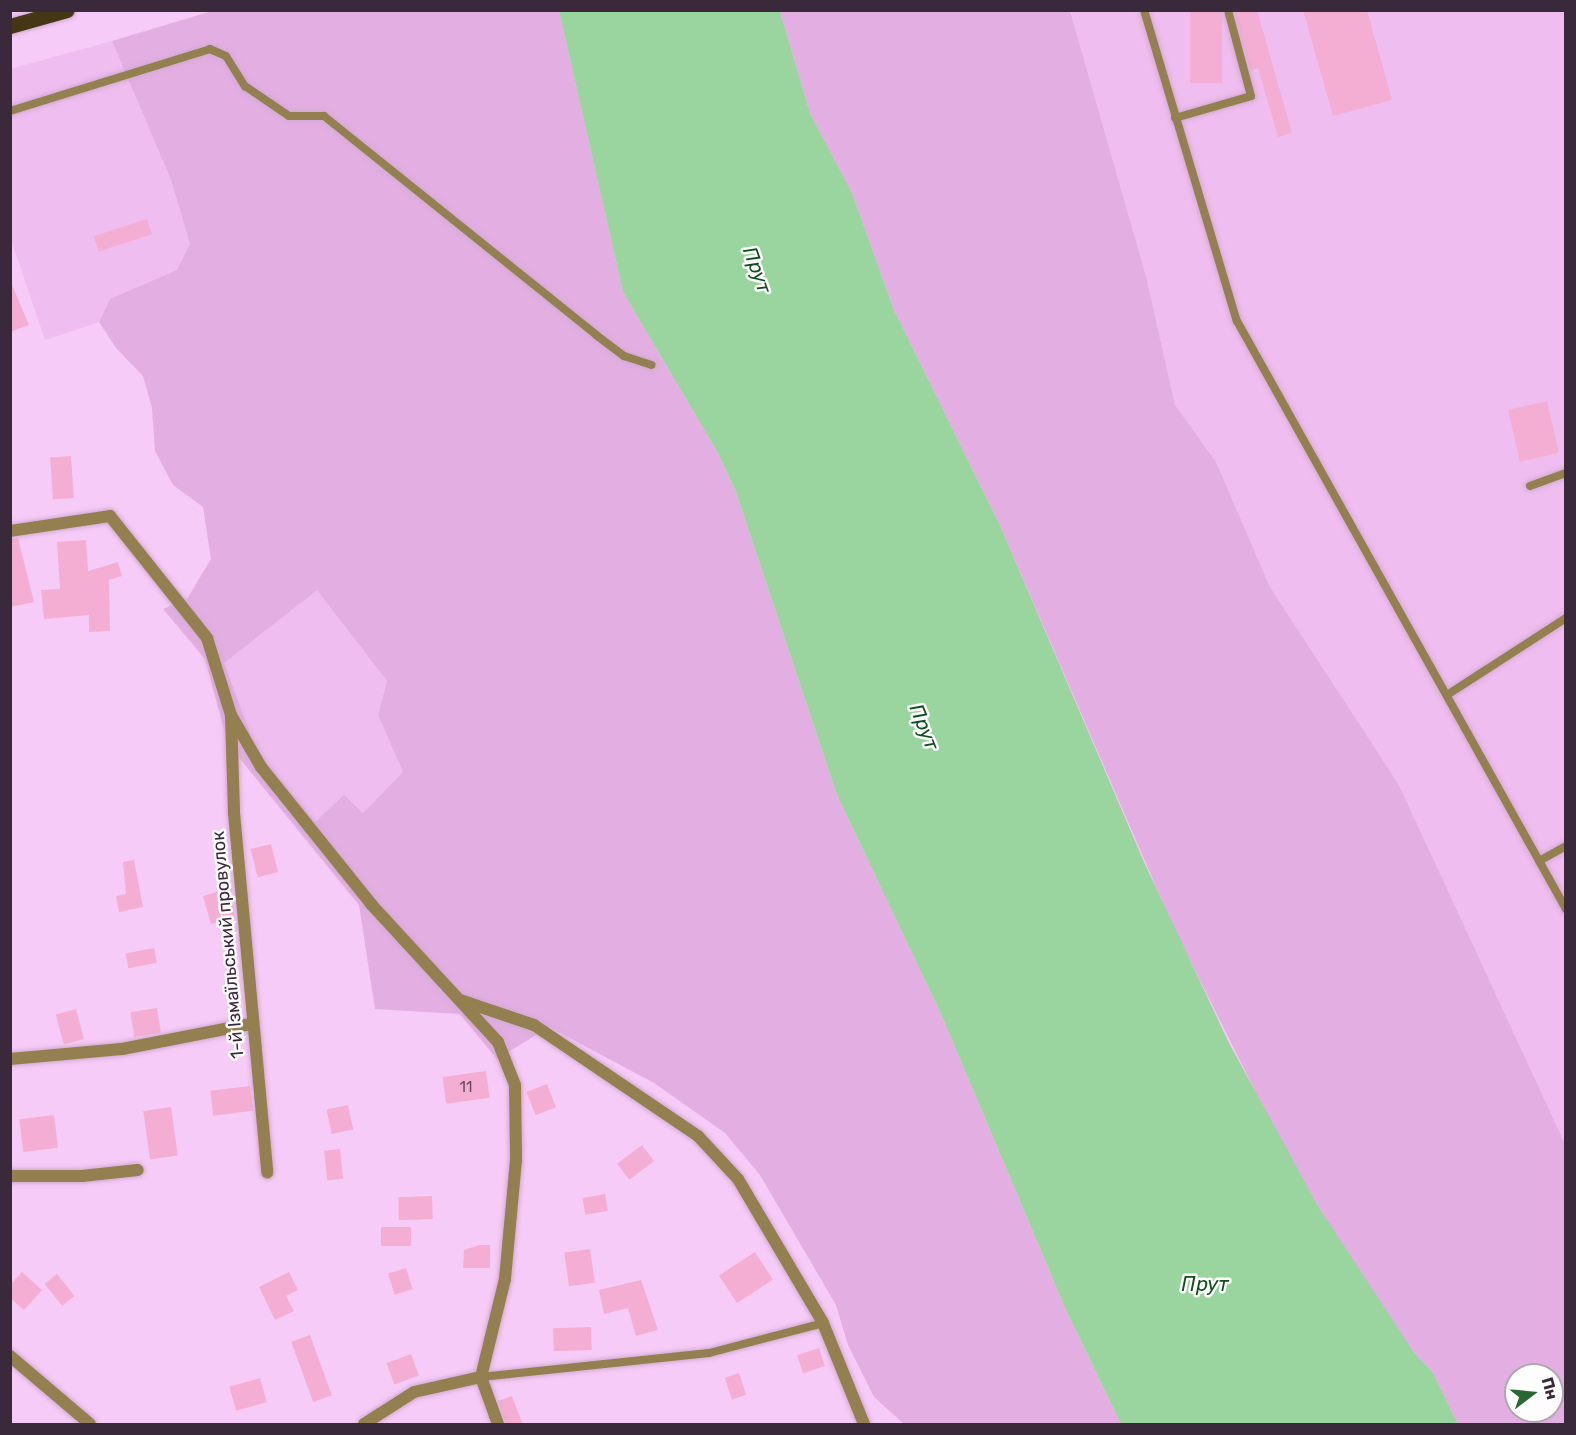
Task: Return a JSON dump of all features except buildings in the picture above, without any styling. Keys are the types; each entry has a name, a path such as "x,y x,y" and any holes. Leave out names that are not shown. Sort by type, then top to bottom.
{"main road":[{"path":"10,26 67,10"}],"street":[{"path":"10,531 110,516 207,638 231,715 268,776 371,904 498,1042 515,1085 516,1160 505,1279 481,1377 498,1425"},
{"name":"1-й Ізмаїльський провулок","path":"231,715 234,813 251,1024 267,1172"},
{"path":"459,999 534,1025 698,1136 738,1179 823,1323 864,1425"},
{"path":"10,1059 122,1049 251,1024"},
{"path":"10,1176 82,1176 138,1170"},
{"path":"10,1356 90,1425"},
{"path":"364,1425 414,1392 481,1377"}],"lane":[{"path":"1144,10 1237,321 1566,909"},
{"path":"1175,118 1251,96 1228,10"},
{"path":"10,111 210,49 226,56 245,86 289,116 324,116 605,342 624,356 652,365"},
{"path":"1530,486 1566,473"},
{"path":"1447,695 1566,618"},
{"path":"1539,861 1566,846"},
{"path":"481,1377 708,1353 823,1323"}],"shaded area":[{"path":"212,11 559,11 623,292 718,453 736,492 837,795 941,1014 1066,1310 1121,1424 904,1424 874,1397 848,1345 836,1305 760,1175 725,1133 654,1083 549,1027 497,1059 460,1014 375,1009 359,905 228,744 205,659 163,609 187,599 211,559 203,507 173,485 155,451 152,408 143,376 116,348 99,322 110,299 177,270 190,244 171,180 112,41","holes":["317,590 387,681 378,715 403,772 363,813 344,795 315,822 257,752 224,663"]},
{"path":"780,11 1070,11 1146,276 1175,405 1216,462 1270,587 1399,785 1565,1144 1565,1424 1458,1424 1433,1373 1413,1351 1352,1263 1281,1143 1173,926 999,523 894,310 852,193 810,113"},
{"path":"1070,11 1565,11 1565,1144 1399,785 1270,587 1216,462 1175,405 1146,276"},
{"path":"112,41 171,180 190,244 178,270 110,299 99,322 45,340 11,240 10,69"},
{"path":"317,589 387,681 378,715 403,772 363,813 315,822 257,752 223,662"}],"water":[{"name":"Прут","path":"559,11 780,11 810,113 852,193 894,310 999,523 1144,862 1229,1043 1318,1206 1413,1351 1433,1373 1458,1424 1121,1424 1066,1310 941,1014 837,795 736,492 718,453 623,292"}]}
